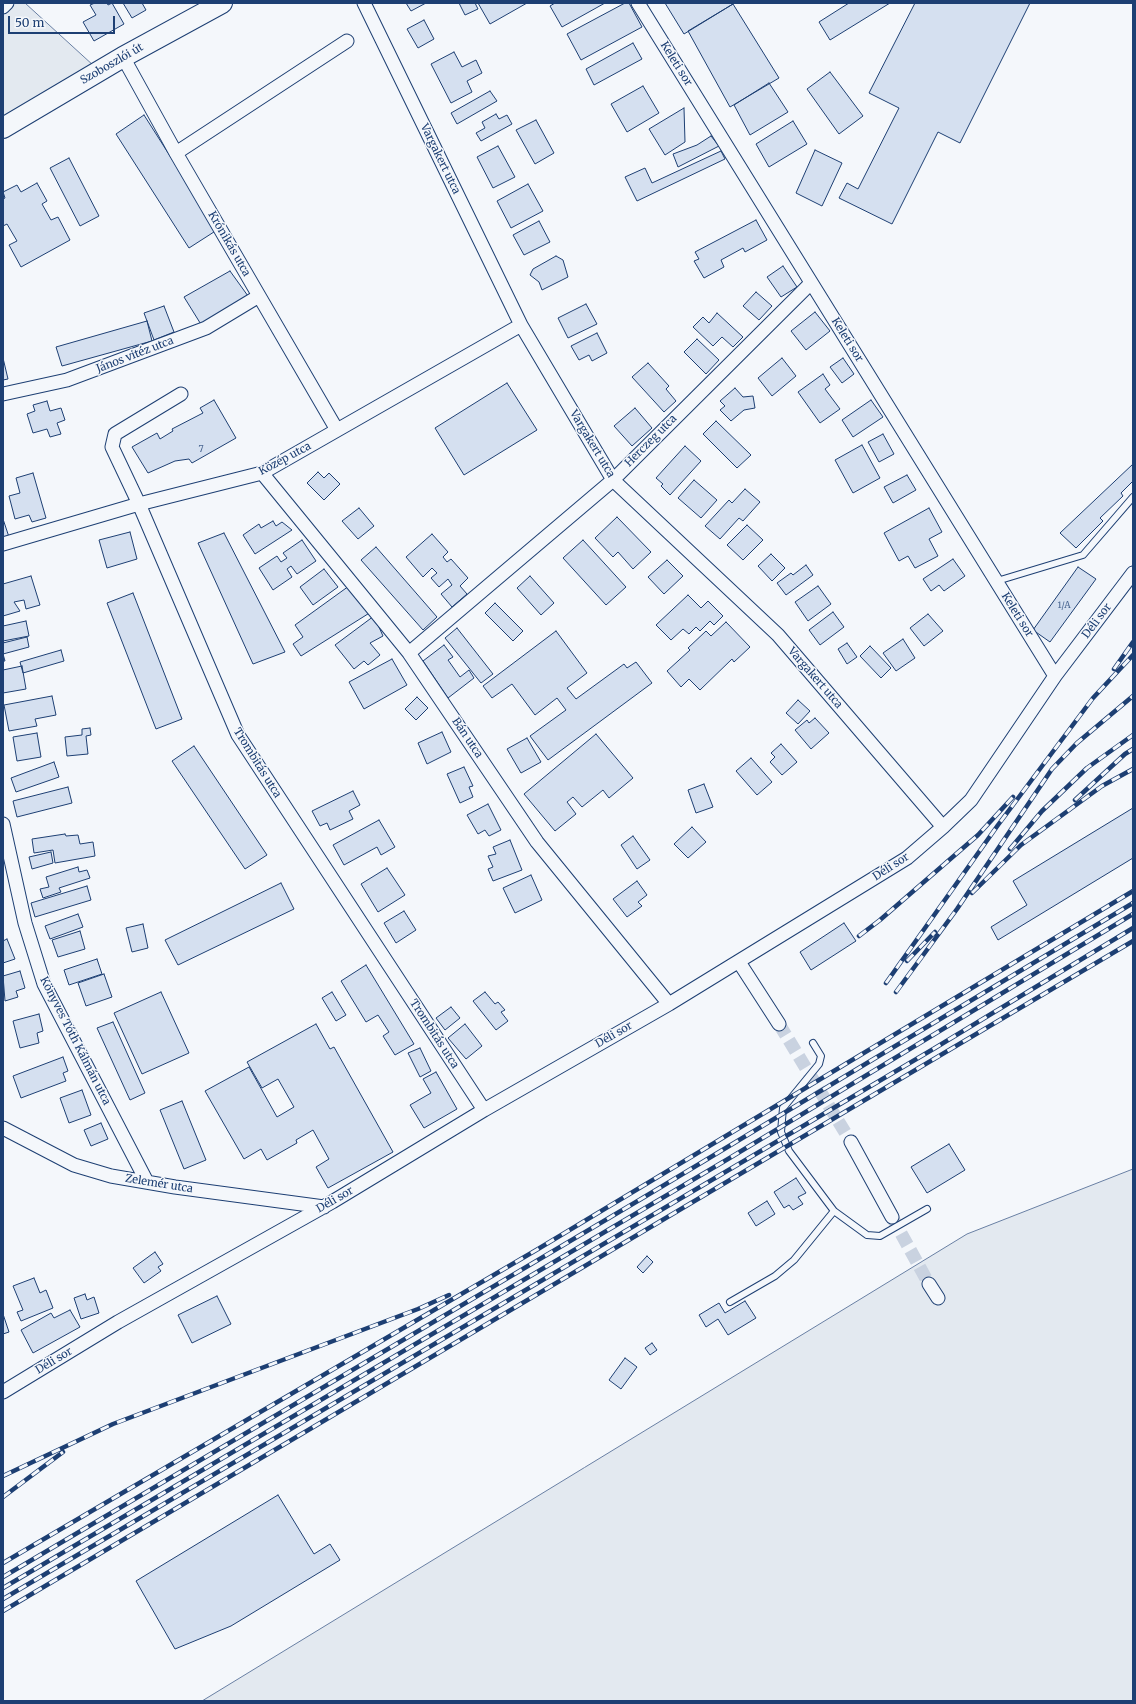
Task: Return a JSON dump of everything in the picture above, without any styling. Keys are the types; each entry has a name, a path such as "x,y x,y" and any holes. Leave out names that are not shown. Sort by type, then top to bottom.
{"main road":[{"name":"Szoboszlói út","path":"3,128 123,57 222,3"}],"street":[{"path":"3,7 7,3"},
{"name":"Vargakert utca","path":"364,3 521,325 613,480 778,635 943,827"},
{"name":"Keleti sor","path":"638,3 1056,676"},
{"path":"176,153 346,41"},
{"name":"Krónikás utca","path":"123,57 176,153 337,430"},
{"name":"Herczeg utca","path":"409,653 613,480 812,283"},
{"name":"János vitéz utca","path":"3,394 67,380 206,328 259,296"},
{"name":"Közép utca","path":"3,544 139,504 262,473 521,325"},
{"name":"Trombitás utca","path":"181,394 115,434 112,447 139,504 238,735 484,1110"},
{"name":"Bán utca","path":"262,473 409,653 537,842 669,1004"},
{"name":"Déli sor","path":"3,1392 118,1322 324,1207 484,1110 669,1004 907,858 943,827 971,800 1056,676 1133,573"},
{"name":"Könyves Tóth Kálmán utca","path":"3,824 26,923 44,984 147,1182"},
{"path":"739,962 779,1024"},
{"name":"Zelemér utca","path":"3,1128 74,1165 111,1176 324,1207"},
{"path":"851,1142 892,1217"},
{"path":"929,1284 938,1298"}],"lane":[{"path":"997,581 1083,555 1133,497"},
{"path":"813,1043 821,1056 819,1064 783,1108 781,1132 789,1151 834,1211 867,1235 880,1236 927,1209"},
{"path":"730,1302 775,1276 794,1260 834,1211"}],"shaded area":[{"path":"7,3 25,3 94,66 3,118 3,7"},
{"path":"1133,1169 1133,1701 202,1701 967,1234"}],"building":[{"path":"95,3 107,3 108,5 112,3 124,24 94,41 83,22 96,15 90,5"},
{"path":"123,3 142,3 146,10 132,18"},
{"path":"406,3 426,3 411,11"},
{"path":"459,3 475,3 478,9 465,15"},
{"path":"478,3 527,3 490,24"},
{"path":"555,3 605,3 562,27 550,6"},
{"path":"625,3 629,3 642,27 581,60 567,34"},
{"path":"665,3 732,3 733,4 684,34"},
{"path":"849,3 890,3 830,40 819,22"},
{"path":"915,3 1030,3 960,143 938,132 892,224 839,198 847,183 858,189 899,108 869,93"},
{"path":"733,4 779,78 730,107 688,31"},
{"path":"424,20 434,39 418,48 407,29"},
{"path":"633,43 642,59 594,85 586,69"},
{"path":"454,52 462,67 476,60 482,73 467,81 472,92 451,103 431,64"},
{"path":"830,72 863,116 839,134 807,89"},
{"path":"769,83 788,112 750,135 734,105"},
{"path":"643,86 659,113 627,132 611,104"},
{"path":"490,91 497,101 457,124 451,113"},
{"path":"684,108 685,142 665,155 649,129"},
{"path":"496,114 499,119 507,115 512,124 481,141 476,133 485,128 482,122"},
{"path":"144,115 217,230 189,248 116,134"},
{"path":"536,120 554,153 535,164 516,130"},
{"path":"793,121 807,144 769,167 756,144"},
{"path":"711,136 719,146 678,167 673,154 697,145"},
{"path":"498,146 515,177 493,188 477,157"},
{"path":"815,150 842,163 822,206 796,193"},
{"path":"721,151 725,159 637,201 625,177 645,168 652,183"},
{"path":"69,158 99,216 80,226 50,168"},
{"path":"37,183 47,201 42,204 51,220 58,217 70,240 21,267 9,245 17,241 7,224 3,226 3,199 5,198 3,192 17,185 21,192"},
{"path":"528,184 543,211 511,228 497,201"},
{"path":"756,220 767,240 745,252 743,248 721,260 724,267 704,278 694,261 699,259 695,252"},
{"path":"539,221 550,242 524,255 513,235"},
{"path":"556,256 563,260 568,277 542,290 539,282 530,275 533,269"},
{"path":"783,266 797,287 781,297 767,277"},
{"path":"230,271 248,296 202,326 184,297"},
{"path":"756,292 772,306 759,320 743,306"},
{"path":"586,304 597,324 568,338 558,318"},
{"path":"164,306 174,332 154,340 144,313"},
{"path":"815,312 830,331 806,350 791,331"},
{"path":"717,313 743,337 733,347 722,337 713,346 693,327 703,317 709,323"},
{"path":"147,321 152,341 62,366 56,347"},
{"path":"597,333 607,353 592,361 589,355 579,360 571,346"},
{"path":"697,339 719,360 706,374 684,352"},
{"path":"3,358 8,379 3,380"},
{"path":"782,358 796,376 772,396 758,378"},
{"path":"843,358 854,374 842,383 830,367"},
{"path":"648,363 669,386 666,389 676,401 664,412 632,377"},
{"path":"823,374 830,385 825,389 840,409 820,423 798,392"},
{"path":"507,383 537,430 464,475 435,428"},
{"path":"735,388 743,397 753,396 755,408 744,410 731,421 720,410 725,406 720,401"},
{"path":"214,400 236,438 192,463 189,459 175,461 148,473 132,447 157,433 160,439 173,431 172,429 203,413 200,408"},
{"path":"871,400 883,417 853,437 842,420"},
{"path":"47,401 50,411 61,408 65,420 57,423 61,434 50,437 47,429 33,433 27,414 35,411 33,405"},
{"path":"635,408 652,428 632,446 614,426"},
{"path":"716,421 751,455 737,468 703,434"},
{"path":"883,434 894,454 879,462 868,442"},
{"path":"862,445 880,478 853,493 835,460"},
{"path":"685,446 701,461 670,495 661,486 663,484 656,478"},
{"path":"1133,464 1133,481 1121,493 1123,496 1100,518 1103,521 1076,548 1060,533"},
{"path":"318,472 324,478 329,473 340,484 324,500 307,483"},
{"path":"33,473 46,518 32,522 29,515 15,519 9,496 20,493 16,478"},
{"path":"907,475 916,490 893,503 884,487"},
{"path":"694,480 717,500 701,518 678,498"},
{"path":"745,489 760,502 743,521 739,518 720,539 705,526 729,500 732,503"},
{"path":"359,508 374,526 358,539 342,521"},
{"path":"929,508 942,532 929,539 938,556 915,568 908,556 899,561 884,533"},
{"path":"617,517 651,552 633,569 618,552 613,557 595,538"},
{"path":"3,519 9,537 3,539"},
{"path":"273,521 276,526 282,522 292,530 255,554 243,535 259,524 261,528"},
{"path":"747,525 763,540 743,560 727,545"},
{"path":"130,532 137,559 107,568 99,540"},
{"path":"224,533 285,652 253,664 198,543"},
{"path":"432,534 448,552 443,557 447,562 451,559 468,578 460,586 467,594 452,607 441,594 452,585 448,579 439,587 431,578 437,573 432,568 423,577 406,557"},
{"path":"302,540 316,561 297,574 291,566 287,569 292,577 273,590 259,568 277,556 281,562 287,558 283,553"},
{"path":"583,540 626,587 606,605 563,558"},
{"path":"376,547 437,617 423,630 361,560"},
{"path":"771,554 785,568 772,581 758,566"},
{"path":"953,559 965,576 944,591 939,585 931,591 923,579"},
{"path":"667,560 683,576 664,594 648,577"},
{"path":"806,565 813,575 786,595 777,583 791,573 793,575"},
{"path":"1078,567 1096,579 1050,642 1033,630"},
{"path":"324,569 338,587 313,605 300,587"},
{"path":"31,576 40,605 26,609 24,600 14,602 20,611 3,616 3,584"},
{"path":"530,576 554,603 541,615 517,588"},
{"path":"349,586 371,612 301,656 293,644 303,637 295,625"},
{"path":"818,586 831,604 808,621 795,602"},
{"path":"133,593 182,719 156,729 107,603"},
{"path":"688,595 701,608 708,601 723,616 714,625 710,621 700,631 696,627 689,634 683,629 671,640 656,625"},
{"path":"495,603 523,631 513,641 485,613"},
{"path":"833,612 844,627 820,645 809,630"},
{"path":"928,614 943,631 924,646 910,628"},
{"path":"374,616 383,636 370,643 380,655 368,665 364,661 354,669 335,645"},
{"path":"26,621 29,636 3,641 3,626"},
{"path":"726,622 750,647 734,662 732,659 700,690 689,679 681,687 667,671 690,650 688,648 706,631 711,636"},
{"path":"457,628 493,674 481,683 445,638"},
{"path":"556,631 587,673 567,688 576,699 624,664 627,668 636,662 652,683 548,760 530,736 566,710 557,698 535,715 512,684 492,698 483,686"},
{"path":"27,637 29,647 3,654 3,643"},
{"path":"903,639 915,658 896,671 883,653"},
{"path":"847,643 857,657 847,664 838,649"},
{"path":"444,645 453,657 448,660 460,677 469,670 474,678 448,698 423,661"},
{"path":"870,646 891,668 881,678 860,656"},
{"path":"61,650 64,661 23,673 20,662"},
{"path":"392,659 407,685 364,709 349,682"},
{"path":"22,666 26,689 3,693 3,670"},
{"path":"52,696 56,715 35,719 37,726 9,731 4,705"},
{"path":"417,697 428,708 416,720 405,709"},
{"path":"798,700 810,711 798,724 786,713"},
{"path":"815,718 829,733 811,749 795,730 807,720 809,723"},
{"path":"90,728 91,735 86,736 88,754 67,756 65,737 82,735 82,729"},
{"path":"442,732 451,752 427,764 418,743"},
{"path":"37,733 41,757 17,761 13,737"},
{"path":"596,734 633,778 609,798 603,790 582,807 573,797 567,802 576,814 555,831 524,794"},
{"path":"527,738 541,762 521,773 507,749"},
{"path":"781,744 797,762 782,775 770,762 775,757 771,753"},
{"path":"194,746 267,855 245,869 172,761"},
{"path":"751,758 772,782 757,795 736,771"},
{"path":"54,762 59,777 16,792 11,778"},
{"path":"464,767 473,786 469,787 473,797 460,803 447,774"},
{"path":"704,784 713,807 696,813 688,790"},
{"path":"68,787 72,803 17,817 13,801"},
{"path":"353,791 360,805 349,811 353,819 330,830 327,823 320,826 312,811"},
{"path":"488,804 501,830 489,836 485,830 478,834 467,815"},
{"path":"1133,808 1133,858 998,940 991,927 1027,905 1013,881"},
{"path":"379,820 395,847 381,855 377,847 344,865 333,845"},
{"path":"692,827 706,842 688,858 674,844"},
{"path":"65,834 66,836 78,835 80,844 93,842 95,856 55,863 53,850 34,853 32,839"},
{"path":"633,836 650,860 637,869 621,845"},
{"path":"510,840 522,870 493,881 488,869 493,867 488,856 496,854 493,847"},
{"path":"51,852 53,863 32,869 29,857"},
{"path":"78,867 79,872 87,870 90,878 59,888 61,892 43,898 40,889 49,887 46,877"},
{"path":"387,868 405,895 378,912 361,884"},
{"path":"531,875 542,900 515,913 503,888"},
{"path":"637,881 647,895 638,902 642,906 627,917 613,899"},
{"path":"281,883 294,909 178,965 165,940"},
{"path":"87,886 91,900 35,917 31,903"},
{"path":"404,911 416,930 396,943 384,923"},
{"path":"78,914 83,927 50,939 45,926"},
{"path":"844,923 856,941 811,970 800,952"},
{"path":"143,924 148,948 132,952 126,928"},
{"path":"80,931 85,949 58,957 52,940"},
{"path":"7,939 15,959 3,963 3,941"},
{"path":"97,959 102,974 69,985 64,970"},
{"path":"366,965 414,1044 395,1055 383,1036 389,1032 378,1015 366,1022 341,981"},
{"path":"20,971 25,988 16,991 18,997 5,1001 3,976"},
{"path":"104,974 112,997 86,1006 78,983"},
{"path":"161,992 189,1053 142,1074 114,1013"},
{"path":"332,992 346,1015 336,1021 322,998"},
{"path":"485,992 495,1004 498,1002 505,1010 501,1012 508,1021 496,1030 473,1001"},
{"path":"451,1007 460,1018 445,1030 436,1018"},
{"path":"39,1014 43,1031 37,1033 39,1043 20,1048 13,1021"},
{"path":"113,1022 145,1093 130,1100 97,1028"},
{"path":"316,1024 330,1049 334,1047 393,1152 328,1188 316,1167 329,1159 313,1130 296,1140 297,1143 267,1160 261,1149 244,1159 205,1091 249,1067 277,1117 294,1107 278,1079 262,1088 247,1062"},
{"path":"465,1024 482,1046 466,1059 448,1038"},
{"path":"420,1048 431,1071 420,1077 408,1053"},
{"path":"63,1057 68,1071 63,1073 66,1081 21,1098 13,1076"},
{"path":"436,1072 457,1109 424,1128 410,1105 431,1093 423,1079"},
{"path":"82,1090 91,1115 69,1123 60,1098"},
{"path":"182,1101 206,1160 184,1169 160,1110"},
{"path":"101,1123 108,1139 91,1146 84,1130"},
{"path":"949,1144 965,1170 927,1193 911,1167"},
{"path":"796,1178 806,1193 798,1197 803,1204 793,1210 789,1205 784,1208 774,1192"},
{"path":"767,1201 775,1214 756,1226 748,1213"},
{"path":"155,1252 163,1264 158,1267 161,1271 144,1283 133,1268"},
{"path":"647,1256 653,1262 643,1273 637,1267"},
{"path":"34,1278 40,1293 46,1290 53,1308 21,1321 17,1312 23,1310 13,1286"},
{"path":"85,1294 87,1300 94,1297 99,1313 81,1319 74,1298"},
{"path":"217,1296 231,1324 192,1343 178,1315"},
{"path":"745,1301 756,1318 728,1335 718,1319 706,1327 699,1315 719,1303 725,1313"},
{"path":"70,1310 80,1327 33,1353 21,1330 51,1313 54,1318"},
{"path":"3,1314 9,1332 3,1334"},
{"path":"652,1343 657,1350 650,1355 645,1348"},
{"path":"625,1358 637,1367 621,1389 609,1380"},
{"path":"278,1495 314,1554 330,1544 340,1560 231,1626 175,1649 136,1581"}],"tunnel":[{"path":"779,1024 851,1142"},
{"path":"892,1217 929,1284"}],"railway":[{"path":"1114,669 1133,642"},
{"path":"886,983 998,825 1093,698 1133,655"},
{"path":"896,992 957,909 1052,769 1077,743 1133,696"},
{"path":"1010,849 1042,811 1087,768 1133,735"},
{"path":"1075,800 1125,754 1133,749"},
{"path":"972,893 1021,845 1102,786 1133,769"},
{"path":"859,936 880,920 978,835 1013,797"},
{"path":"3,1563 538,1249 1133,891"},
{"path":"3,1577 641,1199 1133,903"},
{"path":"3,1588 728,1159 1133,914"},
{"path":"3,1599 935,1048 1133,928"},
{"path":"907,961 935,932"},
{"path":"3,1611 1133,941"},
{"path":"3,1476 113,1424 418,1309 449,1295"},
{"path":"3,1497 63,1452"}]}
